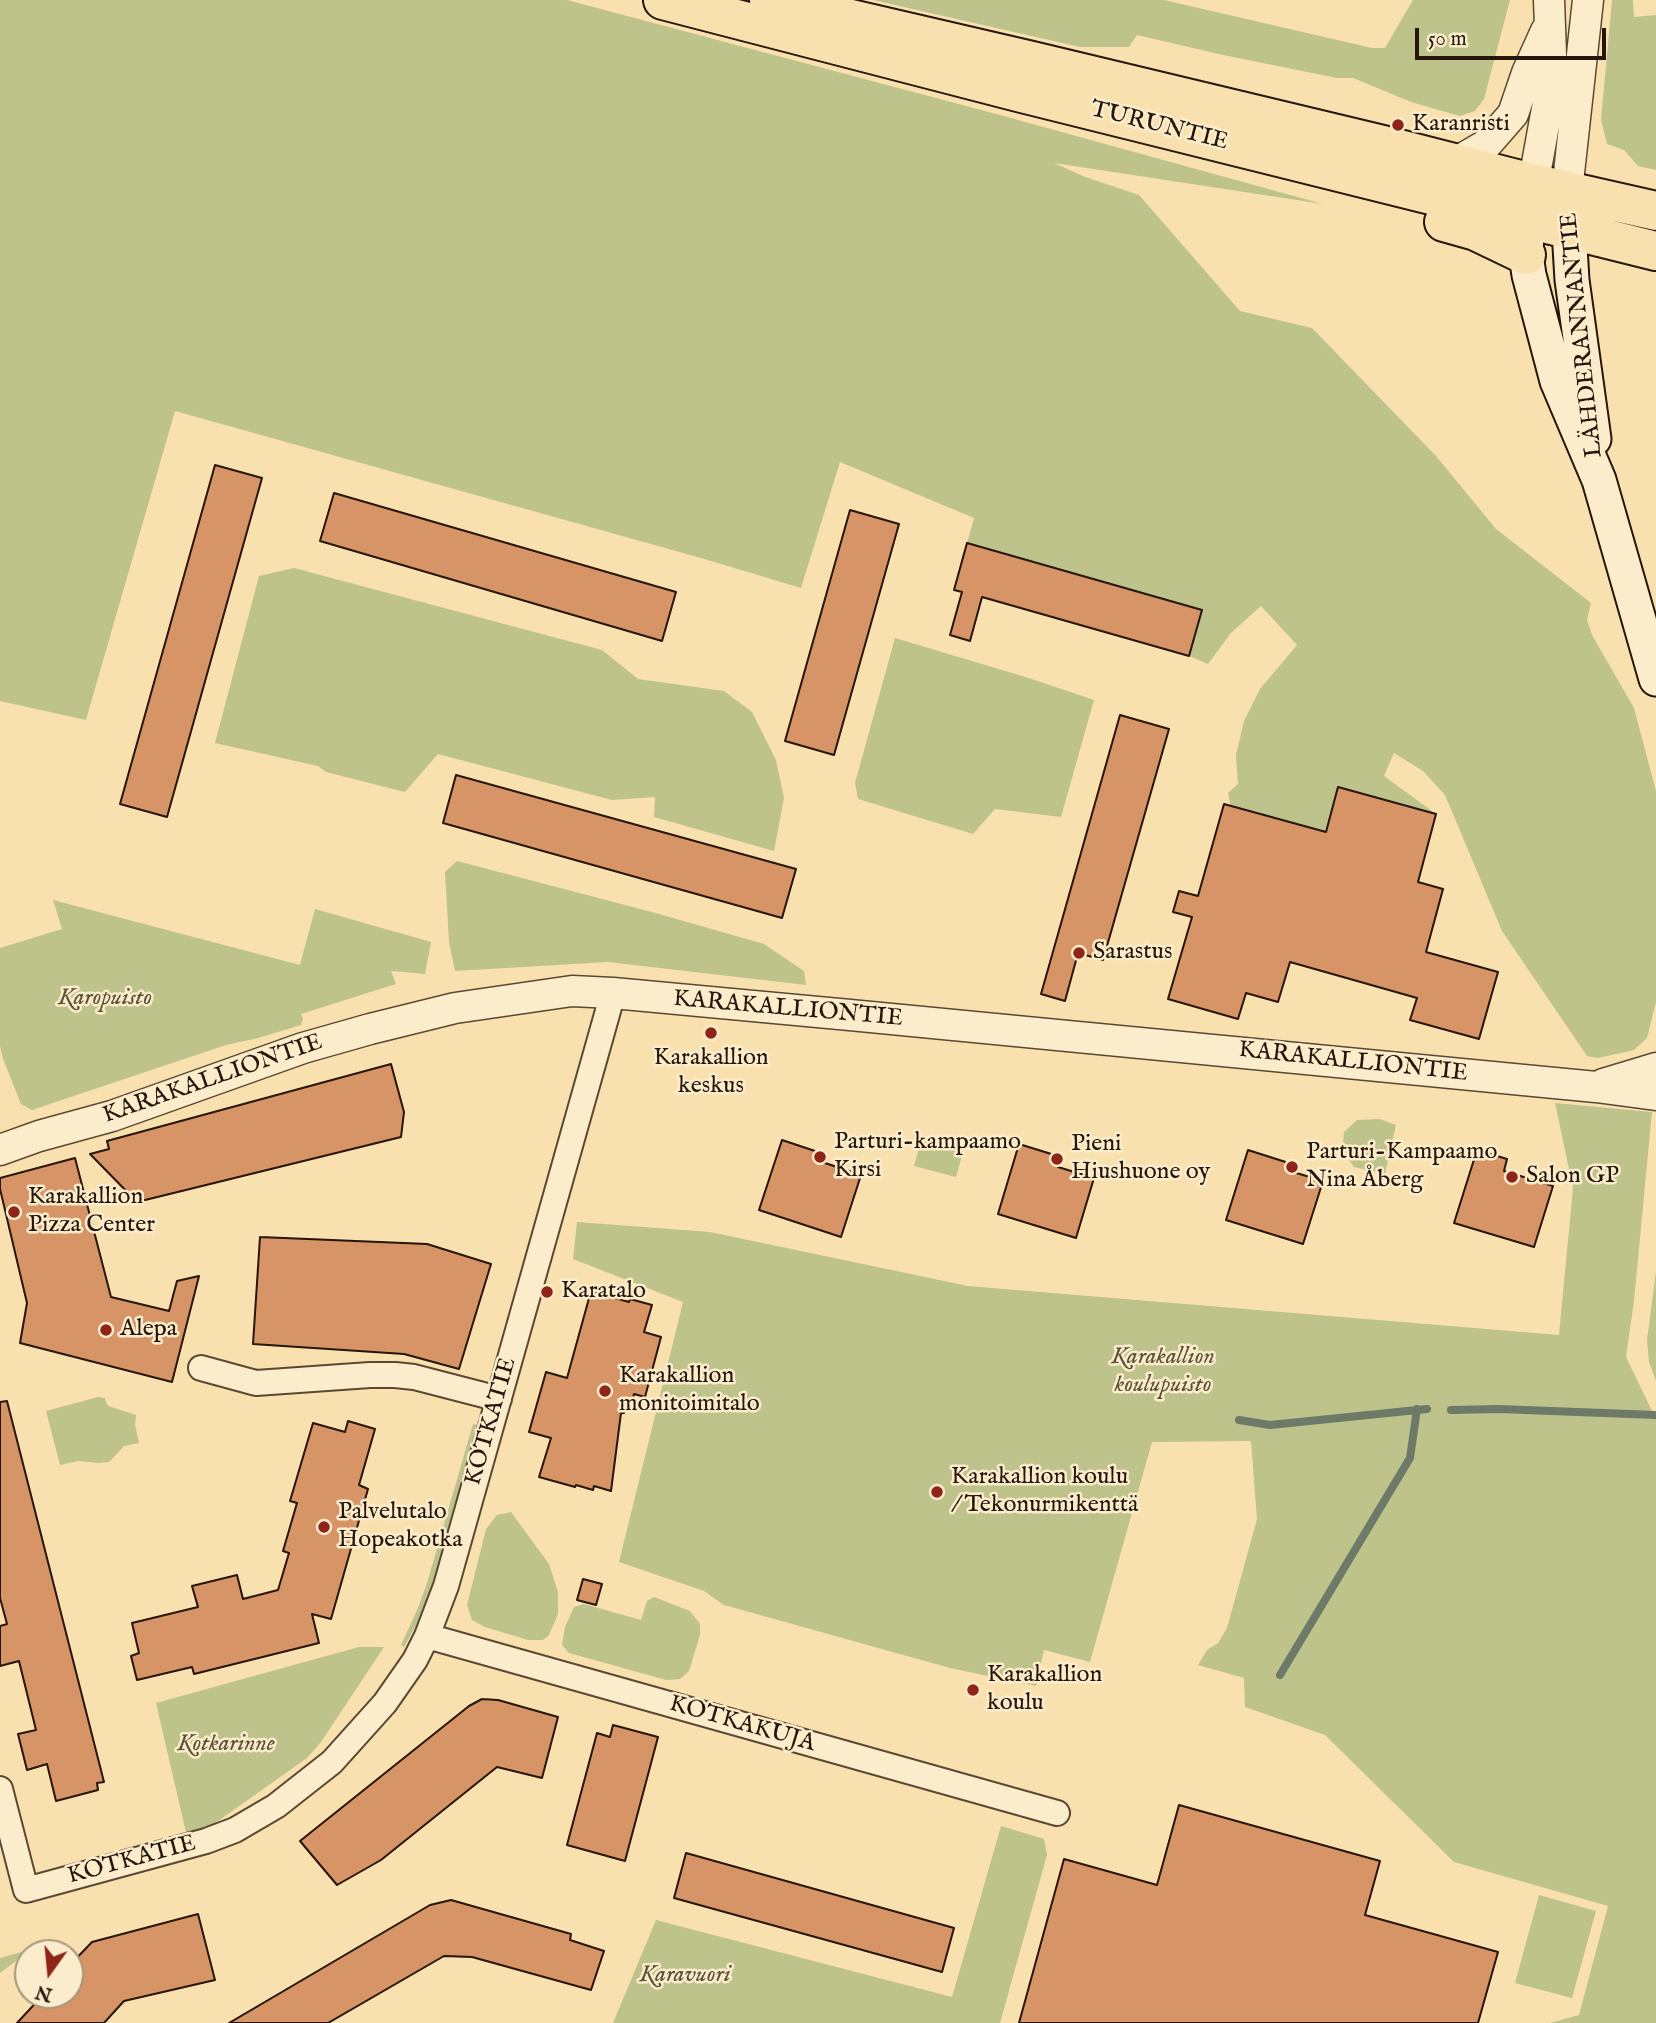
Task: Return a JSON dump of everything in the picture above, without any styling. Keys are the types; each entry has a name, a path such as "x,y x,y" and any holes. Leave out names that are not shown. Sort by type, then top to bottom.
{"main road":[{"name":"TURUNTIE","path":"663,0 1018,92 1538,212 1656,211"},
{"name":"TURUNTIE","path":"769,0 1455,163 1569,230 1656,251"},
{"name":"LÄHDERANNANTIE","path":"1538,212 1529,275 1557,381 1599,480 1656,679"},
{"name":"LÄHDERANNANTIE","path":"1569,230 1572,280 1599,480"}],"street":[{"path":"1538,212 1588,0"},
{"path":"1455,163 1486,145 1513,114 1549,12"},
{"path":"1538,212 1552,82 1549,12"},
{"name":"KARAKALLIONTIE","path":"1,1144 112,1116 303,1048 417,1017 455,1008 572,991 1596,1087 1656,1095"},
{"name":"KOTKATIE","path":"0,1789 26,1890 206,1841 235,1830 276,1806 332,1762 385,1703 415,1660 446,1586 613,993"},
{"name":"KARAKALLIONTIE","path":"1596,1087 1656,1068"},
{"path":"201,1368 256,1383 395,1375 414,1377 499,1399"},
{"name":"KOTKAKUJA","path":"427,1636 1057,1813"}],"green space":[{"path":"0,0 567,0 1323,204 1054,163 1085,177 1139,195 1240,311 1312,328 1436,456 1496,529 1591,603 1587,620 1592,635 1634,708 1656,791 1656,1002 1647,1038 1634,1050 1598,1058 1587,1056 1502,931 1445,795 1423,771 1394,753 1384,776 1436,814 1339,787 1326,832 1233,817 1228,793 1238,784 1236,755 1244,721 1260,689 1297,645 1261,606 1231,633 1208,664 1189,656 1202,610 967,543 974,518 840,462 801,588 175,411 86,720 0,701"},
{"path":"873,0 1164,0 1372,48 1385,48 1413,0 1510,0 1484,99 1475,111 1460,116 1411,102 1353,78 1337,78 1137,35 1129,47 1080,47"},
{"path":"1612,0 1633,0 1634,17 1656,15 1656,170 1638,166 1624,150 1607,144 1601,120"},
{"path":"294,568 602,650 638,679 724,691 752,712 776,760 784,798 774,851 654,817 655,797 612,800 438,754 405,792 326,772 318,766 215,743 259,576"},
{"path":"895,638 1094,700 1061,817 995,809 973,834 858,799 855,783"},
{"path":"457,861 764,944 804,971 806,985 608,962 455,971 449,942 445,872"},
{"name":"Karopuisto","path":"53,900 300,965 315,909 431,942 425,974 391,971 396,984 301,1014 301,1025 226,1045 32,1110 21,1104 0,1046 0,948 62,929"},
{"name":"Karakallion koulupuisto","path":"1555,1103 1652,1112 1626,1357 1656,1419 1656,2023 1550,2023 1579,2015 1608,1906 1454,1862 1325,1735 1245,1707 1244,1678 1198,1665 1207,1650 1218,1643 1227,1628 1257,1519 1251,1441 1152,1442 1090,1662 1044,1650 1036,1686 950,1668 724,1605 704,1591 619,1562 683,1302 573,1259 577,1222 710,1232 968,1286 1559,1335 1573,1188"},
{"path":"1380,1119 1396,1125 1385,1174 1354,1167 1343,1144 1344,1132 1357,1120"},
{"path":"922,1137 964,1148 956,1177 914,1166"},
{"path":"1656,1271 1656,1381 1649,1362 1647,1340"},
{"path":"98,1397 105,1398 107,1405 111,1407 136,1415 139,1443 124,1446 109,1462 78,1461 60,1465 46,1411"},
{"path":"473,1424 477,1425 432,1587 422,1615 404,1647 401,1645 427,1583"},
{"path":"511,1512 549,1564 558,1592 558,1614 549,1635 543,1640 528,1640 485,1627 472,1620 467,1605 486,1529 497,1515"},
{"path":"654,1597 690,1611 700,1624 700,1635 689,1671 680,1679 666,1680 569,1653 562,1645 565,1627 574,1607 584,1604 641,1620 647,1601"},
{"name":"Kotkarinne","path":"359,1647 384,1647 321,1742 307,1758 211,1826 187,1837 156,1703"},
{"name":"Karavuori","path":"1001,1826 1044,1839 1047,1855 1000,2023 613,2023 656,1920 952,1997"},
{"path":"1539,1895 1596,1911 1572,1998 1515,1983"},
{"path":"14,1954 14,1962 0,1973 0,1958"}],"building":[{"path":"215,465 262,478 167,817 120,804"},
{"path":"334,493 676,592 662,641 320,541"},
{"path":"850,510 899,524 834,755 785,741"},
{"path":"967,543 1202,610 1189,656 982,597 970,641 950,635 962,592 954,590"},
{"path":"1120,715 1169,729 1103,960 1078,953 1065,1001 1041,994"},
{"path":"456,775 796,869 782,918 443,823"},
{"path":"1338,787 1436,814 1418,882 1443,889 1426,952 1498,972 1479,1039 1410,1020 1417,998 1290,962 1278,1002 1246,993 1238,1019 1168,999 1192,917 1173,912 1179,891 1198,896 1224,804 1326,832"},
{"path":"391,1064 404,1112 401,1137 137,1202 90,1154 109,1149 107,1141"},
{"path":"782,1140 824,1154 822,1162 861,1175 841,1237 759,1210"},
{"path":"1019,1144 1061,1157 1058,1167 1094,1178 1076,1238 998,1214"},
{"path":"1248,1150 1295,1165 1293,1172 1323,1181 1303,1244 1226,1220"},
{"path":"1477,1150 1507,1159 1504,1171 1553,1186 1534,1247 1454,1223"},
{"path":"75,1158 111,1297 169,1311 177,1281 199,1276 172,1382 20,1343 27,1303 0,1189 0,1178"},
{"path":"260,1237 427,1244 491,1264 459,1369 404,1354 253,1344"},
{"name":"Karakallion monitoimitalo","path":"591,1291 629,1302 630,1299 652,1305 644,1332 661,1337 645,1397 634,1394 632,1402 629,1402 624,1413 621,1413 611,1491 594,1486 593,1490 576,1485 575,1487 539,1477 551,1438 529,1432 546,1372 567,1378"},
{"path":"7,1401 104,1782 97,1783 98,1790 56,1801 47,1764 27,1770 18,1734 36,1730 19,1661 0,1666 0,1626 7,1624 0,1598 0,1402"},
{"name":"Palvelutalo Hopeakotka","path":"348,1421 375,1429 359,1485 368,1489 331,1619 312,1614 319,1643 194,1674 192,1667 137,1680 131,1656 139,1653 132,1623 198,1607 192,1586 237,1575 243,1599 278,1590 289,1553 283,1551 297,1503 290,1501 313,1423 345,1432"},
{"path":"583,1579 602,1584 596,1605 577,1600"},
{"path":"482,1699 498,1700 558,1717 542,1778 497,1767 381,1860 337,1885 300,1841 469,1706"},
{"path":"613,1725 658,1737 625,1861 567,1845 597,1733 610,1737"},
{"path":"1179,1805 1380,1861 1365,1915 1498,1952 1478,2023 1019,2023 1064,1859 1157,1885"},
{"path":"686,1853 954,1928 942,1972 674,1898"},
{"path":"451,1900 571,1934 570,1940 604,1951 591,1990 472,1957 444,1956 328,2023 229,2023 430,1905"},
{"path":"198,1914 215,1980 124,2001 104,2023 17,2023 30,2009 84,2009 84,1950 92,1942"}],"waterway":[{"path":"1280,1675 1410,1458 1417,1409"},
{"path":"1239,1420 1270,1425 1427,1409"},
{"path":"1451,1410 1499,1409 1656,1415"}],"place":[{"name":"Karanristi","path":"1398,125"},
{"name":"Sarastus","path":"1079,953"},
{"name":"Karakallion keskus","path":"711,1033"},
{"name":"Parturi-kampaamo Kirsi","path":"820,1157"},
{"name":"Pieni Hiushuone oy","path":"1057,1159"},
{"name":"Parturi-Kampaamo Nina Åberg","path":"1292,1167"},
{"name":"Salon GP","path":"1512,1177"},
{"name":"Karakallion Pizza Center","path":"14,1212"},
{"name":"Karatalo","path":"547,1292"},
{"name":"Alepa","path":"106,1330"},
{"name":"Karakallion monitoimitalo","path":"605,1391"},
{"name":"Karakallion koulu / Tekonurmikenttä","path":"937,1492"},
{"name":"Palvelutalo Hopeakotka","path":"324,1527"},
{"name":"Karakallion koulu","path":"973,1690"}]}
